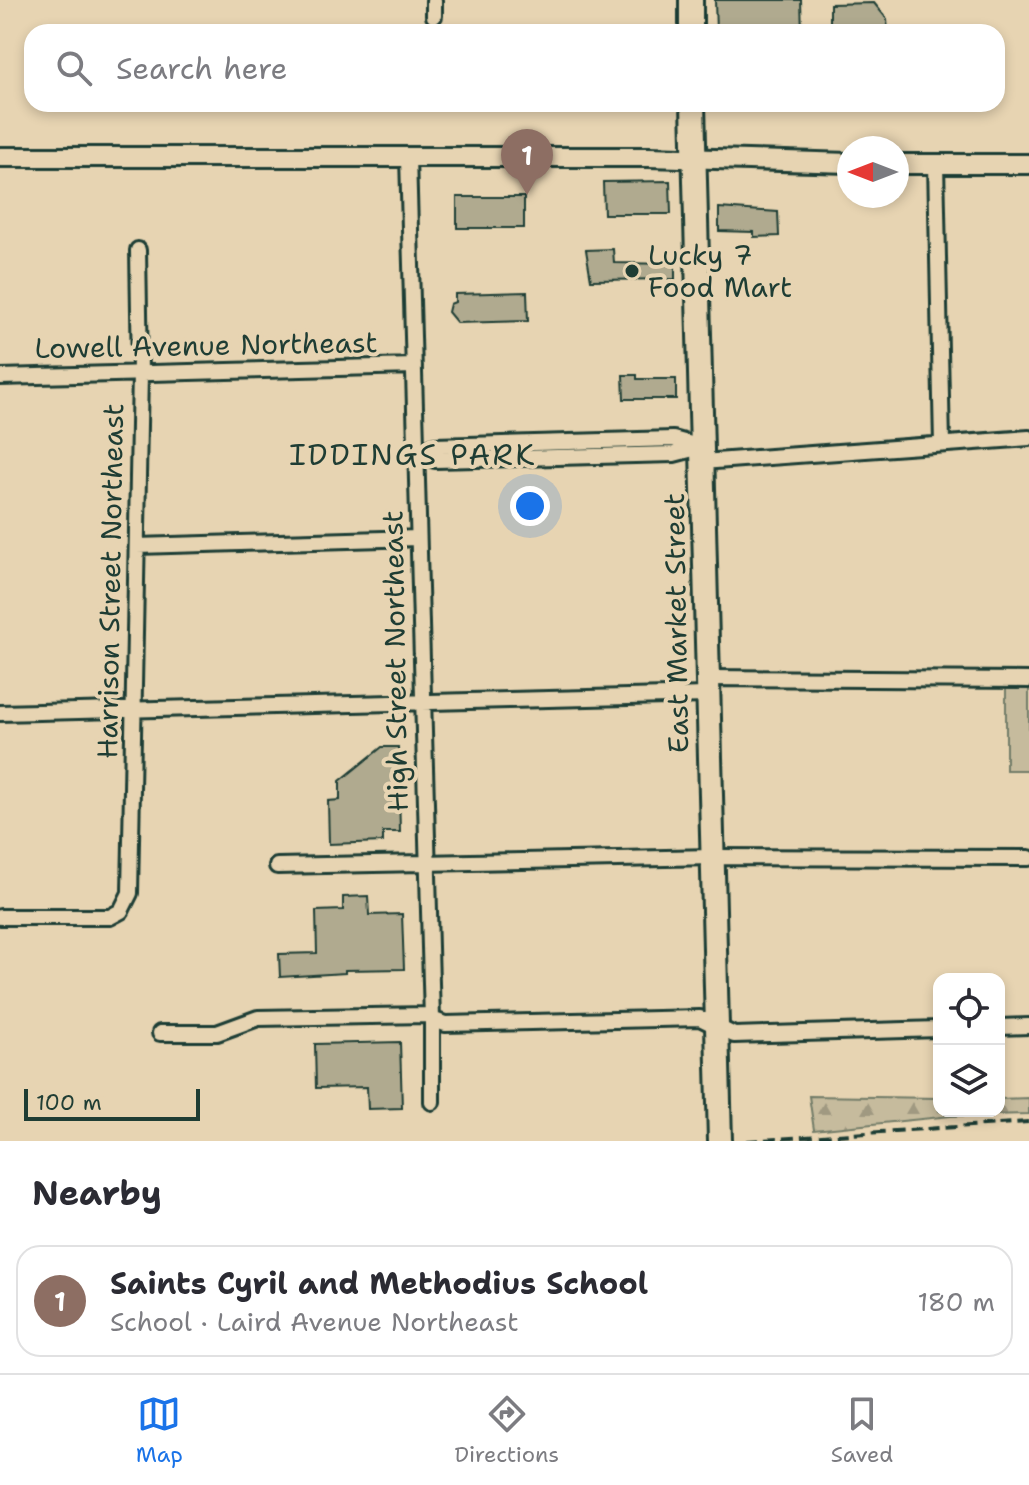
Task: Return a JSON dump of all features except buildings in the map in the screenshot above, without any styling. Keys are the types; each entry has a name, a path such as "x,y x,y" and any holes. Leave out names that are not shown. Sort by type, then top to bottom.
{"main road":[{"path":"691,0 691,24"},
{"name":"East Market Street","path":"693,112 720,1141"}],"street":[{"path":"434,0 434,16"},
{"path":"0,157 408,157 837,163"},
{"name":"High Street Northeast","path":"408,157 432,1102"},
{"path":"909,164 1029,164"},
{"path":"936,164 942,444"},
{"name":"Harrison Street Northeast","path":"0,917 94,920 121,911 130,893 140,373 138,250"},
{"name":"Lowell Avenue Northeast","path":"0,377 414,366"},
{"path":"416,454 435,446 673,439 702,455 1029,438"},
{"path":"137,546 418,538"},
{"path":"0,713 422,703 707,686 1029,680"},
{"path":"277,866 713,857 1029,858"},
{"path":"160,1033 217,1033 258,1018 427,1015 445,1024 700,1018 734,1035 933,1029"},
{"path":"1005,1027 1029,1026"}],"green space":[{"path":"1006,689 1029,689 1029,770 1006,770"},
{"path":"809,1096 933,1098 933,1117 941,1117 814,1130"},
{"path":"1029,1098 1029,1114 1005,1115 1005,1099"}],"railway":[{"path":"747,1141 1029,1122"}],"place":[{"name":"Saints Cyril and Methodius School","path":"527,195"},
{"name":"Lucky 7 Food Mart","path":"632,271"}],"district":[{"name":"IDDINGS PARK","path":"413,454"}]}
